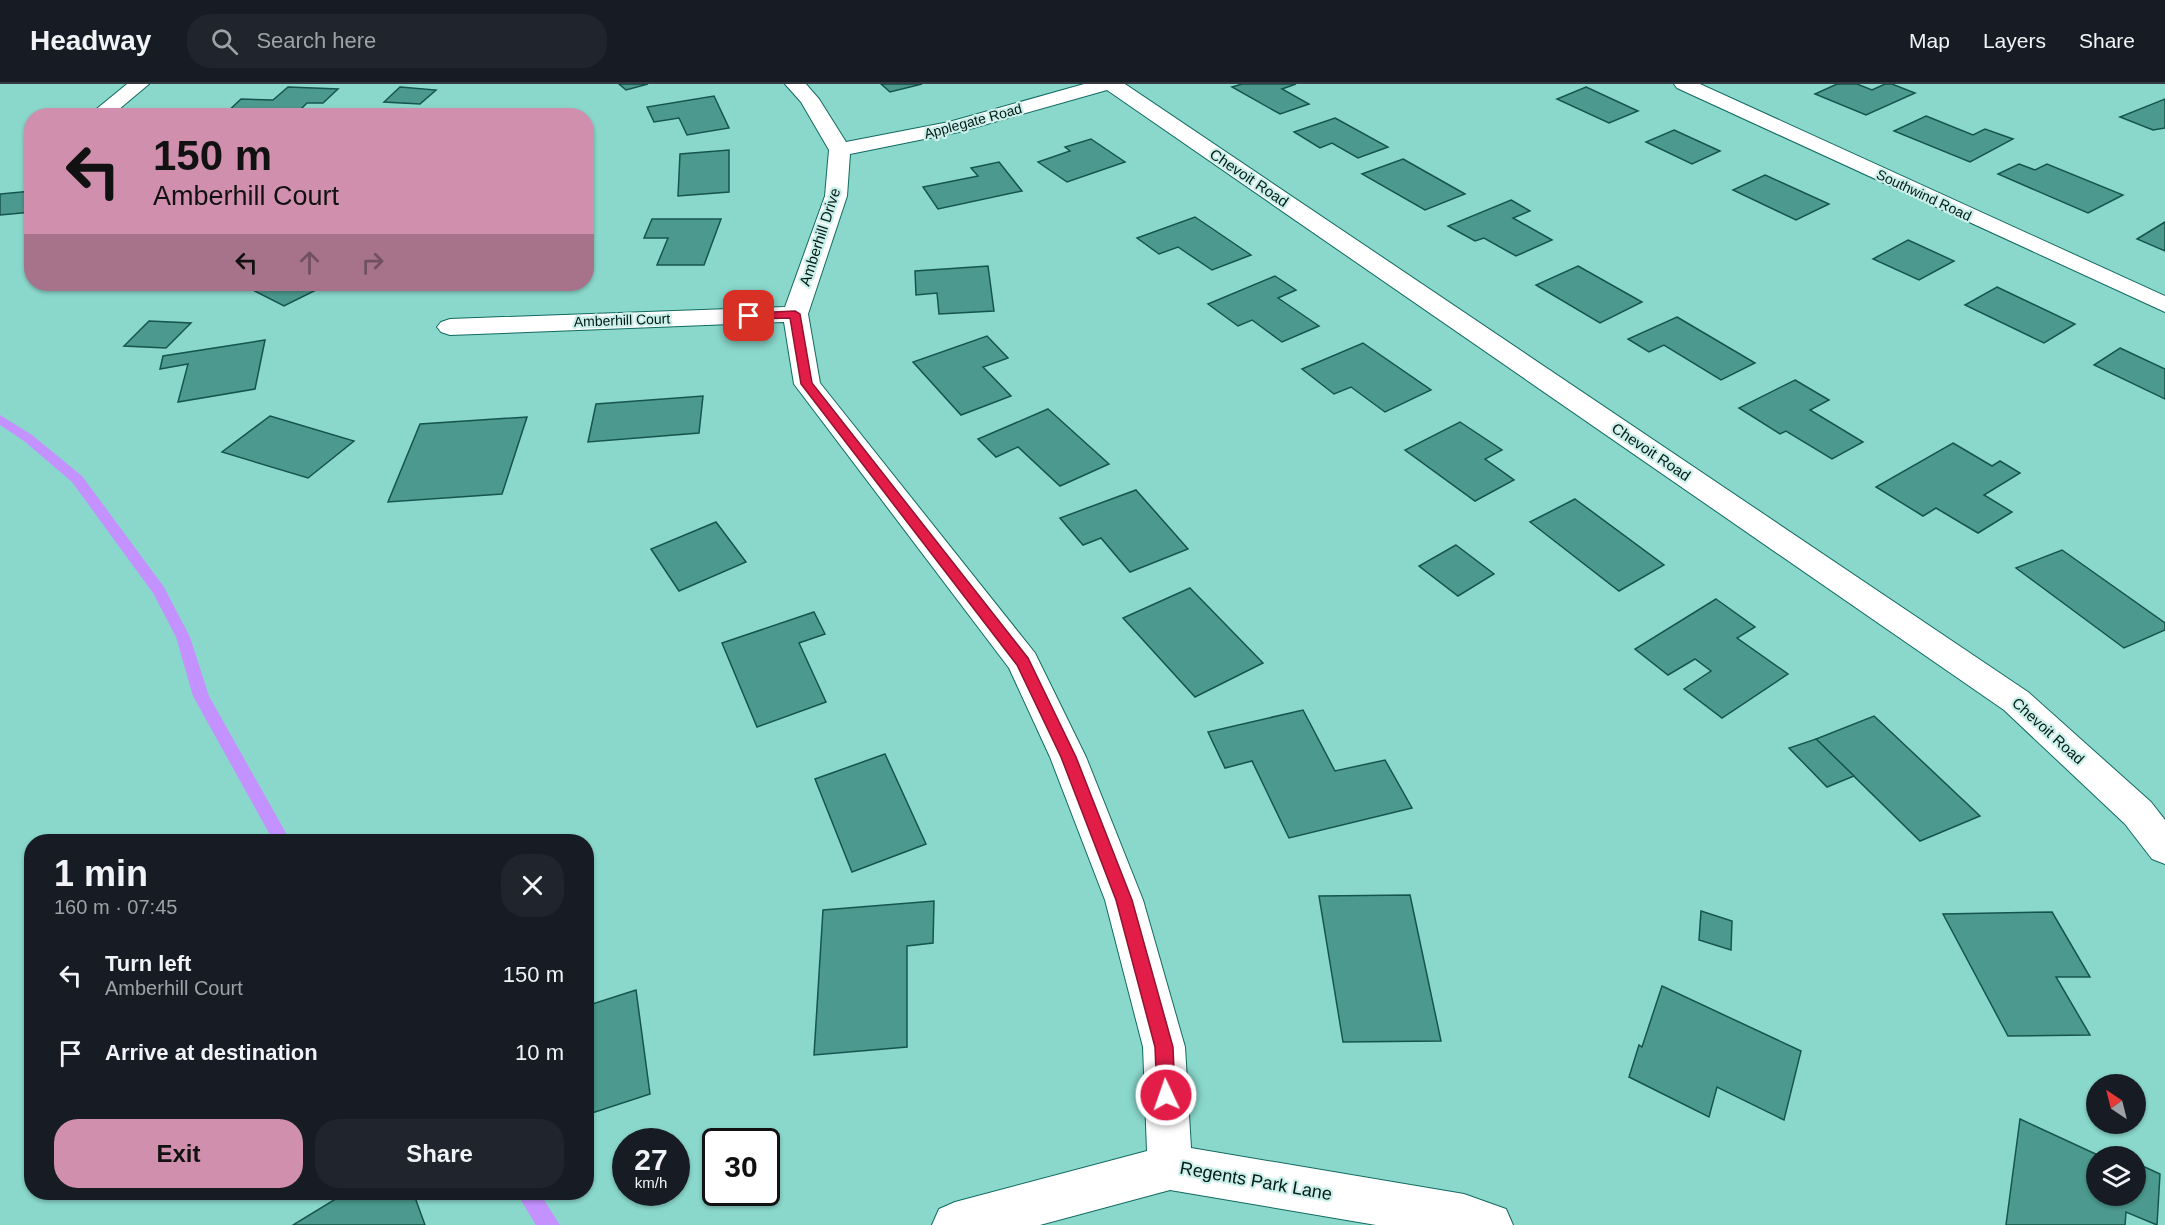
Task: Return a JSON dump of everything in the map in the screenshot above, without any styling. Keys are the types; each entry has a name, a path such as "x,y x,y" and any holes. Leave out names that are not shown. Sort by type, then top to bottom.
{"street":[{"path":"108,108 139,84"},
{"path":"795,84 809,99 840,150"},
{"name":"Applegate Road","path":"840,150 952,128 1105,84"},
{"name":"Chevoit Road","path":"1112,84 2016,701 2138,813 2165,848"},
{"name":"Southwind Road","path":"1684,84 2165,305"},
{"name":"Amberhill Drive","path":"840,150 836,196 795,314 807,384 1023,662 1068,757 1124,900 1164,1047 1170,1167"},
{"name":"Amberhill Court","path":"450,327 795,314"},
{"name":"Regents Park Lane","path":"955,1225 1170,1167 1464,1217 1490,1225"}],"building":[{"path":"619,84 648,84 626,90"},
{"path":"881,84 922,84 890,92"},
{"path":"1242,84 1296,84 1282,89 1309,104 1280,114 1232,87"},
{"path":"1837,84 1857,84 1872,90 1885,84 1892,84 1915,93 1866,115 1815,94"},
{"path":"288,87 338,89 323,103 307,103 302,108 231,108 241,99 273,100"},
{"path":"400,87 436,90 420,104 384,102"},
{"path":"1586,87 1638,111 1609,123 1557,99"},
{"path":"714,96 729,128 687,135 679,118 654,122 647,107"},
{"path":"2165,99 2165,128 2153,130 2120,117"},
{"path":"1926,116 1973,135 1985,129 2013,139 1970,162 1894,131"},
{"path":"1335,118 1388,147 1358,158 1332,143 1320,148 1294,132"},
{"path":"1674,130 1720,151 1692,164 1646,142"},
{"path":"1091,139 1125,162 1067,182 1038,162 1070,151 1065,147"},
{"path":"729,150 729,192 678,196 680,154"},
{"path":"1403,159 1465,194 1425,210 1362,174"},
{"path":"999,162 1022,191 938,209 923,187 978,176 971,168"},
{"path":"2019,164 2035,170 2047,164 2123,195 2088,213 1998,174"},
{"path":"1765,175 1829,204 1796,220 1733,190"},
{"path":"24,192 24,213 0,215 0,194"},
{"path":"1511,200 1530,211 1513,218 1552,240 1516,256 1484,238 1475,241 1448,226"},
{"path":"1195,217 1251,255 1212,270 1178,247 1159,254 1137,238"},
{"path":"652,219 721,219 704,265 657,265 668,238 644,238"},
{"path":"2165,222 2165,251 2137,239"},
{"path":"1908,240 1954,261 1919,280 1873,259"},
{"path":"988,266 994,311 939,314 937,293 916,295 915,271"},
{"path":"1578,266 1642,302 1600,323 1536,285"},
{"path":"1275,276 1296,290 1278,298 1319,326 1282,342 1252,320 1238,326 1208,304"},
{"path":"1997,287 2075,324 2044,343 1965,305"},
{"path":"255,291 314,291 284,306"},
{"path":"1677,317 1755,363 1721,380 1664,345 1649,352 1628,339"},
{"path":"149,321 191,323 166,348 124,346"},
{"path":"987,336 1008,358 983,367 1011,396 961,415 913,362"},
{"path":"265,340 255,389 178,402 188,364 160,369 163,356"},
{"path":"1363,343 1431,390 1385,412 1351,387 1334,394 1302,369"},
{"path":"2120,348 2165,369 2165,399 2094,365"},
{"path":"1795,380 1829,400 1810,410 1863,442 1832,459 1786,431 1780,434 1739,408"},
{"path":"703,396 699,433 588,442 596,404"},
{"path":"1048,409 1109,464 1060,486 1018,447 996,457 978,439"},
{"path":"270,416 354,441 308,478 222,452"},
{"path":"527,417 502,494 388,502 420,424"},
{"path":"1460,422 1502,450 1485,459 1514,480 1475,501 1405,450"},
{"path":"1953,443 1992,466 2000,461 2020,473 1984,495 2012,512 1978,533 1936,508 1923,516 1876,487"},
{"path":"1136,490 1188,549 1130,572 1101,538 1083,545 1060,518"},
{"path":"1575,499 1664,565 1619,591 1530,522"},
{"path":"716,522 746,562 679,591 651,549"},
{"path":"1456,545 1494,574 1458,596 1419,566"},
{"path":"2062,550 2165,623 2165,630 2124,648 2016,568"},
{"path":"1190,588 1263,663 1195,697 1123,618"},
{"path":"1716,599 1755,627 1737,638 1788,674 1722,718 1684,689 1711,671 1695,659 1668,675 1635,649"},
{"path":"814,612 825,634 799,643 826,702 757,727 722,643"},
{"path":"1303,710 1335,771 1385,760 1412,808 1289,838 1252,761 1225,768 1208,732"},
{"path":"1874,716 1980,816 1920,841 1816,739"},
{"path":"1816,739 1854,776 1827,787 1789,748"},
{"path":"885,754 926,844 852,872 815,779"},
{"path":"1410,895 1441,1041 1343,1042 1319,896"},
{"path":"934,901 933,943 907,946 907,1047 814,1055 823,910"},
{"path":"1701,911 1732,921 1731,950 1699,940"},
{"path":"2052,912 2090,977 2056,977 2090,1035 2008,1036 1943,914"},
{"path":"1662,986 1801,1051 1784,1120 1717,1087 1709,1117 1629,1077 1639,1045 1642,1047"},
{"path":"636,990 650,1094 594,1112 594,1003"},
{"path":"2020,1119 2086,1150 2086,1206 2146,1206 2146,1168 2160,1174 2157,1225 2126,1212 2125,1225 2006,1225"},
{"path":"334,1200 416,1200 425,1225 293,1225"}],"waterway":[{"path":"0,419 28,438 77,479 159,591 183,637 201,696 279,834"},
{"path":"532,1200 549,1225"}],"route":[{"path":"749,316 795,314 807,384 1023,662 1068,757 1124,900 1164,1047 1166,1095"}]}
